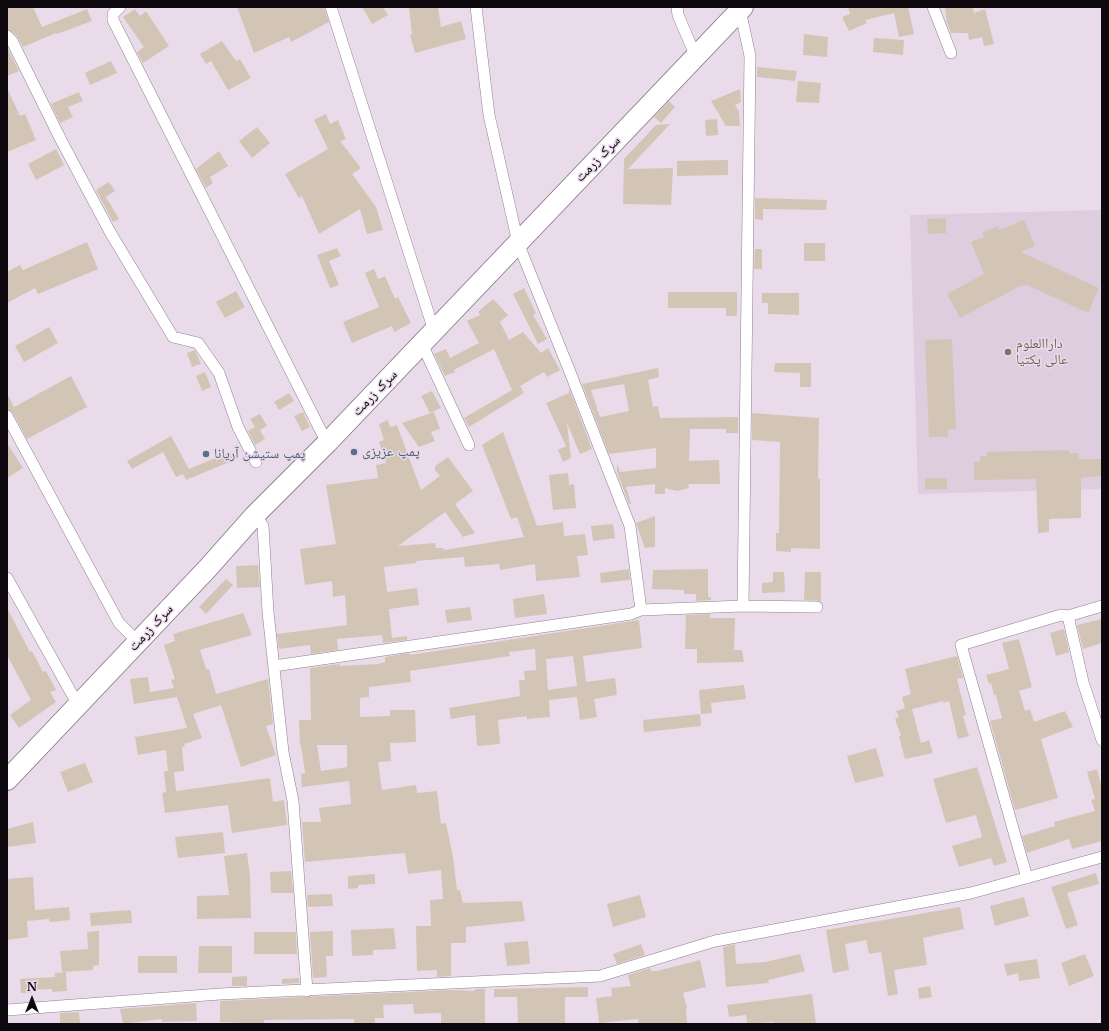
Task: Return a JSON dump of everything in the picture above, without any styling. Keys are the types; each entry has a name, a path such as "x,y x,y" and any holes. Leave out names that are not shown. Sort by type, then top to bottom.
{"highway":[{"name":"سرک زرمت","path":"7,780 138,642 255,515 327,443 742,8"}],"street":[{"path":"120,7 113,14 113,20 327,443"},
{"path":"331,7 428,337 469,445"},
{"path":"476,7 489,115 518,243 630,526 641,610"},
{"path":"677,7 678,15 696,57"},
{"path":"933,7 950,53"},
{"path":"742,8 750,56 743,606"},
{"path":"7,36 12,41 61,140 110,232 173,337 198,344 219,373 238,427 256,462"},
{"path":"7,416 119,623 138,642"},
{"path":"255,515 262,526 283,752 293,802 307,991"},
{"path":"7,578 78,705"},
{"path":"274,666 631,614 641,610 743,606 817,608"},
{"path":"1027,878 961,645 1061,615 1068,616 1102,606"},
{"path":"1068,616 1083,682 1102,740"},
{"path":"7,1010 220,994 600,976 715,941 971,893 1102,857"}],"shaded area":[{"name":"داراالعلوم عالی پکتیا","path":"1102,210 1102,489 918,494 910,215"}],"building":[{"path":"7,7 33,7 42,27 87,9 92,21 57,34 56,33 23,47 17,36 7,29"},
{"path":"237,7 324,7 329,22 291,42 289,37 254,53"},
{"path":"362,7 383,7 388,15 372,24"},
{"path":"409,7 438,7 441,27 461,21 466,39 415,53 410,35 412,34"},
{"path":"848,7 908,7 914,34 899,37 894,13 865,20 867,23 849,31 842,17 850,14"},
{"path":"945,7 973,7 974,13 985,9 994,44 984,46 982,37 969,40 968,33 951,33 947,23"},
{"path":"135,9 140,16 146,11 169,46 143,63 137,52 144,47 123,17"},
{"path":"804,34 828,37 827,57 803,55"},
{"path":"874,38 904,40 903,55 873,52"},
{"path":"222,41 236,61 240,59 251,78 228,90 211,61 206,64 200,54"},
{"path":"7,47 19,71 7,76"},
{"path":"111,61 117,73 90,85 85,73"},
{"path":"757,67 797,71 795,81 757,77"},
{"path":"798,81 821,83 819,103 796,102"},
{"path":"7,88 20,116 25,114 36,140 7,152"},
{"path":"740,89 741,102 735,105 739,111 740,126 726,126 711,101"},
{"path":"79,92 83,101 68,107 73,117 60,123 51,104"},
{"path":"669,101 675,107 661,123 654,117"},
{"path":"326,114 330,124 338,120 346,139 340,141 361,168 352,174 376,207 383,230 367,234 360,209 319,234 302,196 299,198 285,174 328,149 314,120"},
{"path":"717,119 718,135 706,136 705,120"},
{"path":"670,124 628,169 673,168 671,205 623,204 624,159 656,125"},
{"path":"257,127 270,143 252,158 239,141"},
{"path":"56,149 64,165 36,180 28,164"},
{"path":"219,151 228,166 210,177 213,183 206,188 196,169"},
{"path":"728,160 728,175 677,176 677,161"},
{"path":"109,182 115,191 106,197 119,219 113,222 96,190"},
{"path":"755,198 827,200 826,210 763,209 763,220 755,219"},
{"path":"946,218 946,233 928,234 927,219"},
{"path":"1024,220 1035,246 1021,252 1099,288 1088,313 1027,285 1020,286 960,318 947,294 984,274 971,242 984,237 982,233 998,226 999,230"},
{"path":"87,242 98,269 38,294 35,288 7,303 7,272 20,265 23,270"},
{"path":"804,243 825,243 825,261 804,261"},
{"path":"337,248 341,256 329,261 339,285 330,288 317,255"},
{"path":"755,249 762,249 762,269 754,269"},
{"path":"374,269 378,279 385,276 395,299 398,297 411,323 394,332 392,326 352,343 343,322 379,307 365,273"},
{"path":"524,288 536,313 533,315 547,339 538,344 513,294"},
{"path":"236,291 245,307 225,318 216,302"},
{"path":"668,292 737,292 737,316 726,316 726,308 668,308"},
{"path":"762,293 799,293 799,315 768,314 768,303 762,303"},
{"path":"493,299 508,315 500,322 509,340 523,332 541,353 548,348 560,370 547,377 544,372 520,386 524,393 469,427 464,418 512,390 494,349 454,370 455,372 445,376 434,354 446,349 450,358 479,343 467,321 480,315 478,312"},
{"path":"49,327 58,343 24,362 15,346"},
{"path":"952,339 956,429 948,430 948,437 929,437 925,340"},
{"path":"195,350 201,364 192,367 187,353"},
{"path":"775,363 811,363 811,387 800,387 800,373 774,372"},
{"path":"658,368 659,377 648,380 653,407 658,406 660,418 738,417 738,433 726,433 726,429 690,429 689,461 719,460 720,484 688,484 689,488 677,491 665,488 665,494 655,494 655,484 626,487 631,504 629,504 617,472 617,464 620,472 656,468 656,448 609,454 582,384","holes":["624,384 629,411 600,417 591,390"]},
{"path":"205,372 211,387 202,391 196,376"},
{"path":"71,376 87,407 27,439 13,413 7,409 7,393 14,407"},
{"path":"569,388 592,449 580,454 567,423 571,458 563,462 558,450 566,446 546,403 569,393"},
{"path":"432,391 441,408 430,413 421,396"},
{"path":"289,393 294,401 279,410 274,402"},
{"path":"303,412 310,427 302,431 294,416"},
{"path":"434,412 440,429 431,432 435,441 419,447 402,423"},
{"path":"752,413 819,418 818,479 820,479 820,549 791,548 791,552 776,551 776,533 779,533 780,442 752,440"},
{"path":"260,414 267,426 260,430 265,439 255,445 248,431 255,427 250,419"},
{"path":"388,420 390,427 397,425 421,490 440,476 435,470 435,466 448,457 473,491 455,504 475,533 463,537 445,512 398,546 435,543 436,548 443,548 444,550 524,537 517,517 511,519 482,445 503,432 537,526 563,522 564,536 585,534 588,555 577,556 580,577 536,581 535,564 500,570 499,564 465,567 464,557 416,561 416,563 384,567 387,592 417,588 419,605 389,609 392,638 407,636 407,640 383,643 382,635 337,639 338,650 311,654 310,645 279,649 277,634 347,625 345,595 333,597 332,581 305,585 300,549 336,544 326,485 378,478 376,465 386,463 379,442 384,440 379,424"},
{"path":"171,436 189,469 230,452 234,460 186,480 183,474 176,477 163,452 132,469 127,461"},
{"path":"7,443 23,468 7,478"},
{"path":"1069,450 1069,453 1078,453 1078,459 1102,459 1102,476 1081,478 1081,518 1049,519 1049,532 1038,533 1036,479 974,480 974,462 980,462 980,456 987,456 987,452"},
{"path":"568,473 569,485 574,484 576,508 553,510 549,475"},
{"path":"925,478 947,478 947,489 925,489"},
{"path":"655,516 655,547 645,548 636,523"},
{"path":"613,524 615,538 593,541 591,526"},
{"path":"258,565 260,587 237,588 236,566"},
{"path":"629,569 630,580 601,583 600,573"},
{"path":"708,569 708,597 711,597 711,600 696,601 696,594 684,594 684,590 652,589 653,570"},
{"path":"773,572 784,572 785,592 762,593 762,583 773,582"},
{"path":"805,572 820,572 821,601 804,600"},
{"path":"226,579 233,585 206,614 199,607"},
{"path":"544,594 547,614 515,618 513,599"},
{"path":"470,607 472,620 447,623 445,610"},
{"path":"7,608 30,652 32,651 43,672 46,671 56,690 50,692 56,702 19,728 10,715 31,700 7,655"},
{"path":"243,613 252,635 200,650 206,669 209,669 216,694 268,679 273,724 266,726 276,755 241,767 221,705 193,714 202,738 184,744 185,747 182,747 184,771 174,772 176,791 270,778 273,802 284,800 287,825 232,833 228,805 165,813 162,793 166,792 164,771 168,771 166,750 138,755 135,737 187,728 177,697 134,704 130,679 148,677 150,692 174,688 171,680 175,679 164,645 175,641 173,634"},
{"path":"710,614 710,618 735,618 734,650 742,650 744,662 697,663 697,649 685,649 686,615"},
{"path":"1102,619 1102,643 1083,649 1077,625"},
{"path":"639,620 642,648 583,656 586,682 615,678 617,695 594,699 597,717 580,720 577,697 549,700 550,717 527,719 527,716 498,720 500,744 477,746 475,715 451,719 449,708 520,696 519,680 525,680 524,671 536,670 535,649 509,652 510,656 410,671 411,682 369,687 369,697 360,698 360,717 390,716 390,710 415,710 416,742 390,743 391,761 378,762 382,790 416,785 417,793 437,791 441,824 446,823 453,857 457,890 460,890 463,903 522,901 525,921 466,927 466,943 451,943 451,976 437,977 437,970 417,971 416,926 431,926 430,900 443,899 441,870 408,874 405,853 305,862 302,822 321,822 319,808 351,804 349,781 302,787 301,774 305,773 300,745 299,720 311,720 310,668 339,664 340,666 378,664 385,662 385,657 409,653 410,655","holes":["573,656 577,686 548,690 546,659","317,745 347,745 347,767 321,771"]},
{"path":"1064,629 1069,652 1056,656 1050,633"},
{"path":"1019,639 1032,687 1019,691 1025,711 1030,709 1034,722 1065,711 1073,727 1041,739 1058,798 1015,810 990,721 1002,718 996,695 994,695 991,683 989,684 986,675 1009,669 1002,643"},
{"path":"957,656 963,678 957,679 966,715 963,716 969,736 958,739 949,701 943,703 943,701 912,709 921,743 929,740 933,753 905,759 899,736 901,736 895,719 899,717 896,711 905,708 902,697 911,694 905,669"},
{"path":"744,685 746,699 711,703 712,713 701,714 699,690"},
{"path":"700,714 701,726 644,732 643,720"},
{"path":"876,748 884,776 855,783 847,756"},
{"path":"85,763 93,782 68,792 60,772"},
{"path":"977,767 1007,862 994,866 991,858 959,867 952,846 982,837 976,815 946,823 933,779"},
{"path":"1097,769 1102,789 1102,841 1072,849 1069,839 1027,853 1022,836 1055,826 1054,822 1095,811 1091,800 1095,799 1087,772"},
{"path":"33,822 36,843 7,847 7,829"},
{"path":"223,832 225,853 178,858 175,837"},
{"path":"247,853 250,876 251,918 197,919 197,896 229,895 224,856"},
{"path":"291,871 293,893 271,893 270,872"},
{"path":"1096,873 1099,884 1067,893 1078,925 1066,929 1051,887"},
{"path":"375,874 375,884 358,885 358,888 348,889 348,876"},
{"path":"33,877 35,910 69,907 70,920 50,922 49,919 27,921 28,937 7,940 7,879"},
{"path":"332,894 333,906 308,907 307,895"},
{"path":"640,895 646,917 613,927 607,904"},
{"path":"1024,897 1029,916 995,926 990,906"},
{"path":"960,907 964,929 923,938 927,965 894,970 898,994 888,996 881,952 869,954 866,940 845,944 849,970 833,973 826,930"},
{"path":"131,910 132,923 91,926 90,913"},
{"path":"394,928 396,949 373,950 373,955 352,956 351,930"},
{"path":"99,931 99,965 93,966 93,970 62,972 60,951 88,949 87,932"},
{"path":"333,931 333,956 326,956 327,977 313,978 310,932"},
{"path":"254,932 296,932 297,954 254,954"},
{"path":"528,941 530,964 507,966 504,943"},
{"path":"641,944 645,955 617,964 613,954"},
{"path":"735,944 736,964 765,962 800,954 805,971 768,980 769,983 726,987 723,947"},
{"path":"199,946 232,946 232,973 198,973"},
{"path":"1085,954 1094,976 1069,986 1061,963"},
{"path":"138,956 177,956 177,973 138,973"},
{"path":"1037,959 1040,978 1019,981 1018,973 1007,976 1004,964"},
{"path":"700,960 706,987 683,993 687,1008 687,1024 638,1024 638,1019 599,1023 596,998 612,996 611,988 631,986 628,975 650,968 651,971 657,971"},
{"path":"66,972 67,991 52,992 52,989 32,990 32,993 21,993 20,979 55,977 55,973"},
{"path":"247,976 247,986 232,986 232,977"},
{"path":"299,978 299,983 282,984 282,979"},
{"path":"930,986 932,997 919,999 918,988"},
{"path":"588,987 588,997 565,997 565,1023 518,1024 517,997 494,997 494,989"},
{"path":"475,989 485,989 485,1024 441,1024 441,1013 414,1014 413,1004 383,1005 384,1018 375,1018 375,1024 354,1024 354,1019 264,1020 264,1024 220,1022 220,1001 451,990 475,991"},
{"path":"812,994 816,1024 774,1024 774,1022 747,1024 746,1015 729,1017 727,1005"},
{"path":"196,1003 197,1021 162,1022 162,1019 123,1024 120,1009"},
{"path":"79,1012 80,1024 60,1024 60,1013"}],"place":[{"name":"داراالعلوم عالی پکتیا","path":"1008,352"},
{"name":"پمپ عزیزی","path":"354,452"},
{"name":"پمپ ستیشن آریانا","path":"206,454"}]}
